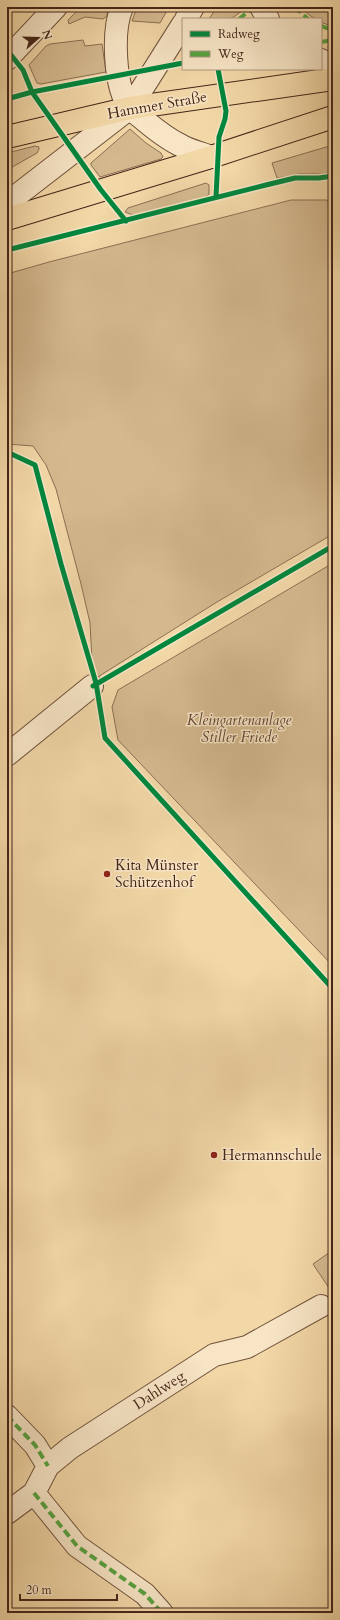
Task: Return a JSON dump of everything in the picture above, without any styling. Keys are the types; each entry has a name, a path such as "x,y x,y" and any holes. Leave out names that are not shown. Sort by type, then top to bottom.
{"main road":[{"name":"Hammer Straße","path":"7,137 130,108 333,78"},
{"path":"7,219 211,157 333,117"}],"street":[{"path":"7,59 56,7"},
{"path":"122,7 116,32 116,54 120,81 130,108 177,143 211,157"},
{"path":"187,18 193,7"},
{"path":"261,7 267,18"},
{"path":"7,203 130,108 182,26"},
{"path":"322,60 333,66"},
{"path":"7,755 92,686"},
{"name":"Dahlweg","path":"7,1513 34,1493 48,1466 70,1448 214,1355 247,1347 321,1306"},
{"path":"7,1416 35,1445 48,1466"},
{"path":"34,1493 77,1546 145,1594 162,1613"}],"green space":[{"path":"81,7 108,7 107,16 103,19 85,17 69,24 68,20"},
{"path":"137,7 169,7 160,23 132,21"},
{"path":"217,7 242,7 243,10 232,18 210,18"},
{"path":"303,7 327,7 333,15 333,27 322,22 322,18 310,16"},
{"path":"83,40 85,46 102,44 106,72 41,84 37,83 29,65 46,46 50,44"},
{"path":"130,129 146,143 161,153 163,157 161,159 100,177 91,163"},
{"path":"333,145 333,172 322,174 300,174 277,178 272,163"},
{"path":"35,146 39,147 37,153 7,170 7,153"},
{"path":"206,183 209,185 209,194 206,197 136,216 125,212 128,208"},
{"path":"291,200 327,200 333,212 333,534 217,602 93,680 90,623 56,489 46,465 33,446 7,444 7,274"},
{"name":"Kleingartenanlage Stiller Friede","path":"333,563 333,966 118,740 112,707 118,690"},
{"path":"333,1250 333,1290 331,1291 313,1264"}],"marked path":[{"path":"7,13 14,7"},
{"path":"240,18 254,7"},
{"path":"295,7 307,18"},
{"path":"322,26 333,30"},
{"path":"322,42 333,40"},
{"path":"7,1416 35,1445 48,1466"},
{"path":"34,1493 77,1546 145,1594 162,1613"}],"cycle path":[{"path":"7,50 23,70 32,92 101,190 126,221"},
{"path":"7,99 32,92 182,63"},
{"path":"216,197 219,137 226,111 218,70"},
{"path":"7,250 295,178 319,178 333,176"},
{"path":"7,452 35,465 61,564 96,683 105,738 333,989"},
{"path":"93,686 333,546"}],"place":[{"name":"Kita Münster Schützenhof","path":"107,874"},
{"name":"Hermannschule","path":"214,1155"}]}
